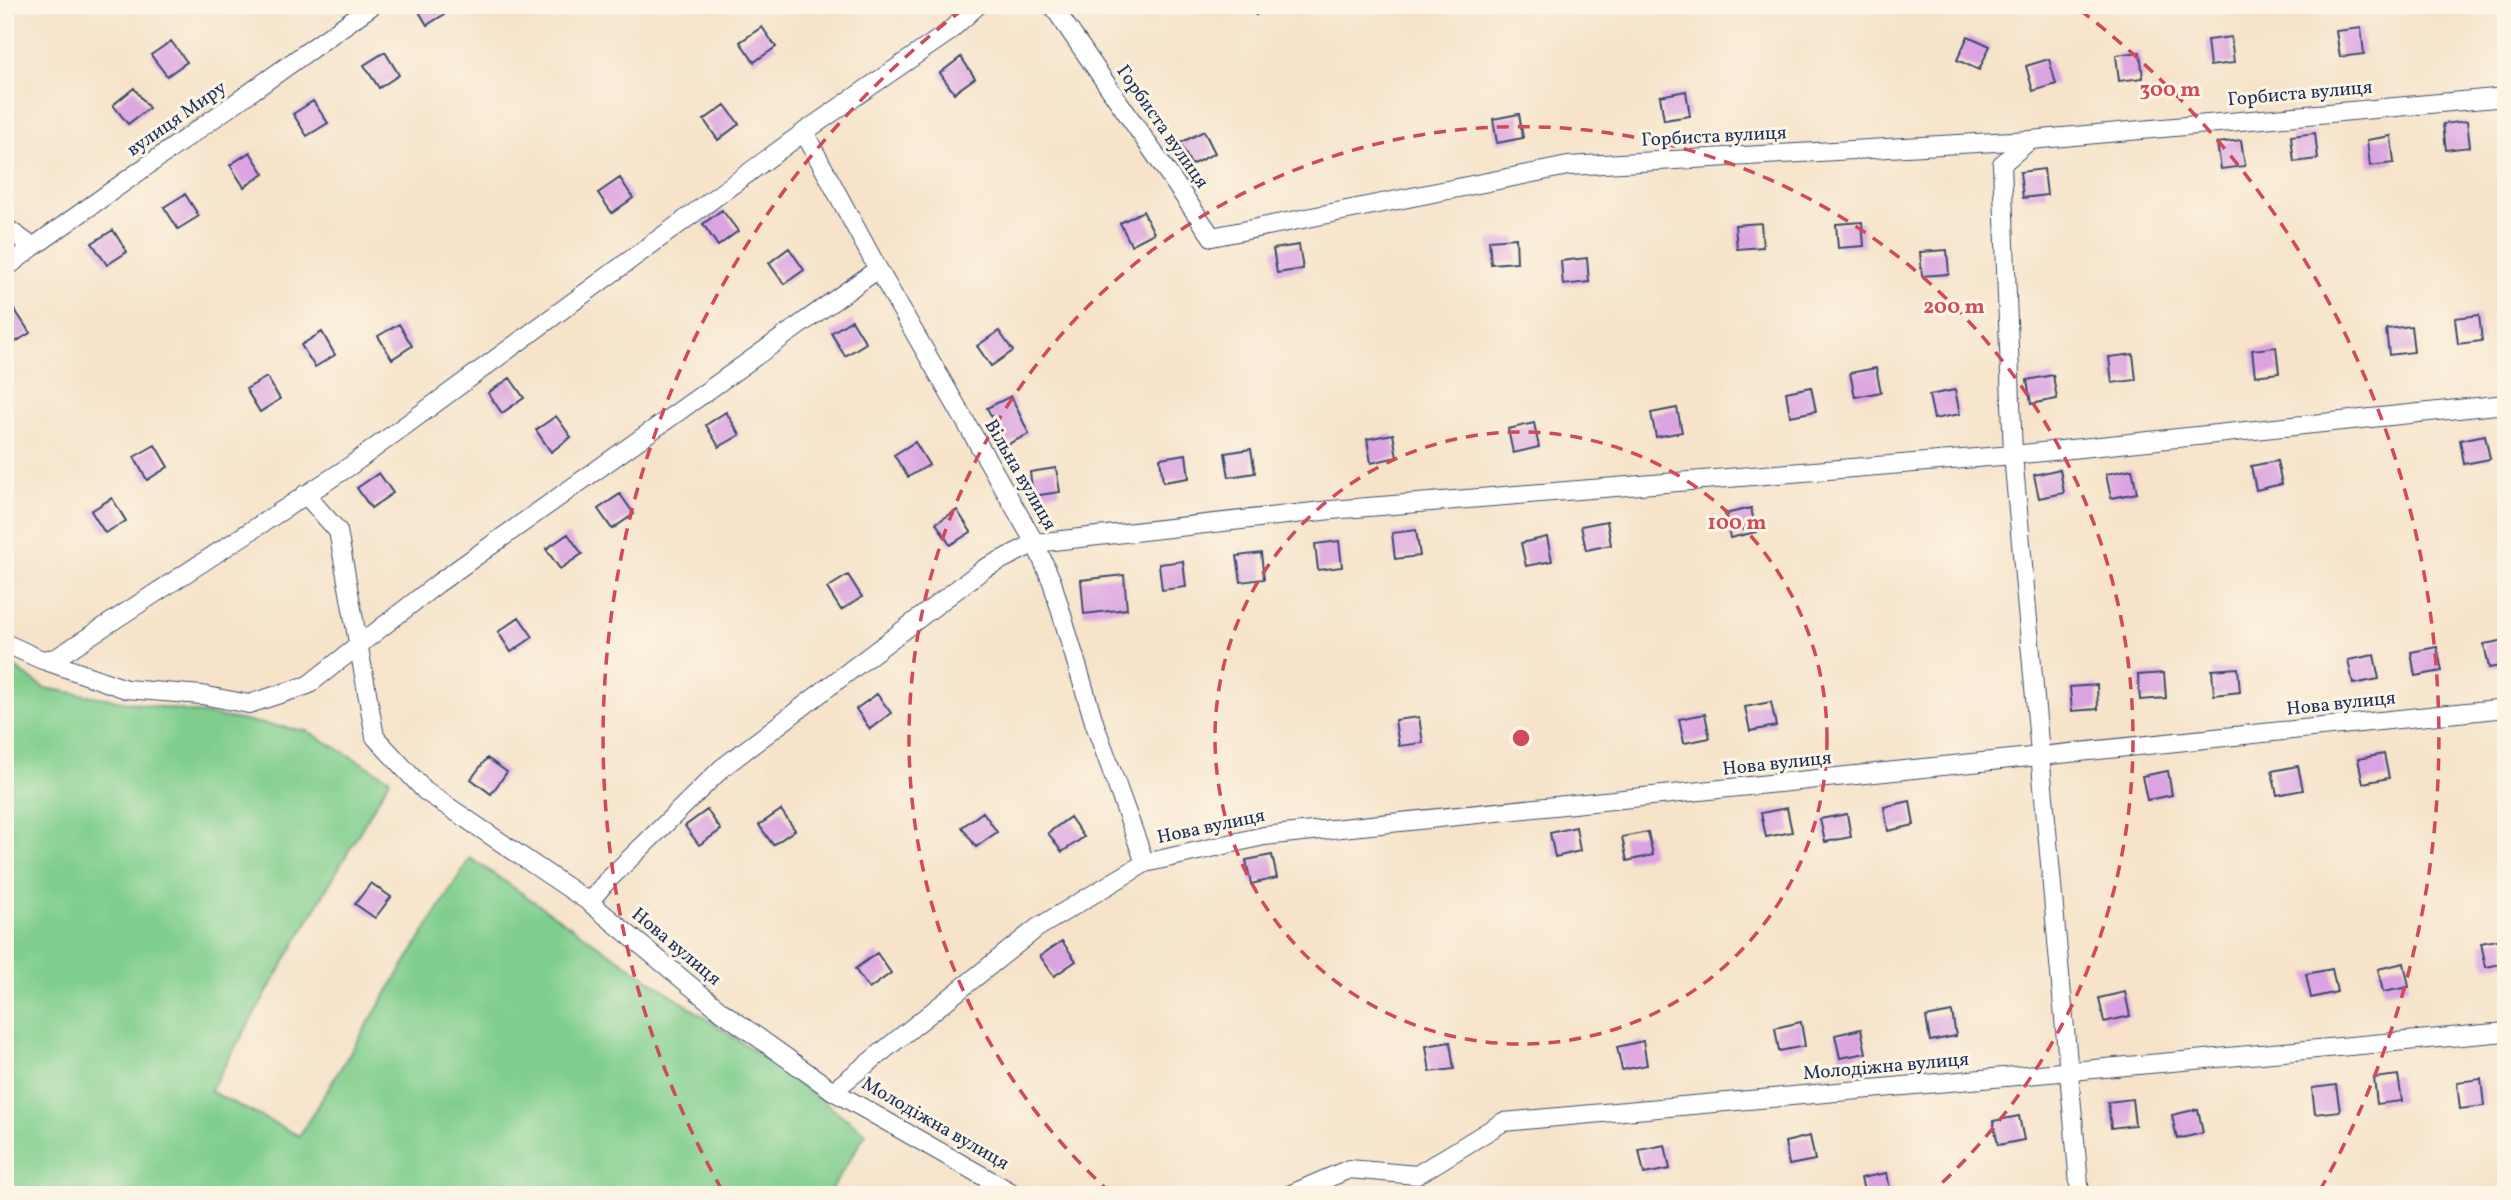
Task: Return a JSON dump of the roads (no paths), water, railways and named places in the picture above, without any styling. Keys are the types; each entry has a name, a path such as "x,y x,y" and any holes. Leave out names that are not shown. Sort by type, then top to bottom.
{"street":[{"name":"вулиця Миру","path":"5,269 373,5"},
{"path":"42,660 56,658 350,466 804,132 946,34 978,5"},
{"name":"Горбиста вулиця","path":"1052,5 1212,237 1568,166 2030,140 2506,97"},
{"name":"Вільна вулиця","path":"804,132 878,269 1035,543 1052,582 1095,725 1145,863"},
{"path":"2030,140 2002,164 2013,455 2071,1072 2080,1195"},
{"path":"5,227 33,247"},
{"path":"5,643 42,660 126,689 202,695 249,705 307,685 437,584 878,269"},
{"path":"589,902 722,768 985,568 1035,543 1331,510 2013,455 2506,404"},
{"name":"Нова вулиця","path":"305,494 338,531 375,737 425,791 589,902 721,1011 832,1091 1037,928 1145,863 1264,836 2506,708"},
{"name":"Молодіжна вулиця","path":"1289,1195 1349,1169 1417,1175 1503,1122 2506,1032"},
{"name":"Молодіжна вулиця","path":"832,1091 1016,1195"}]}
